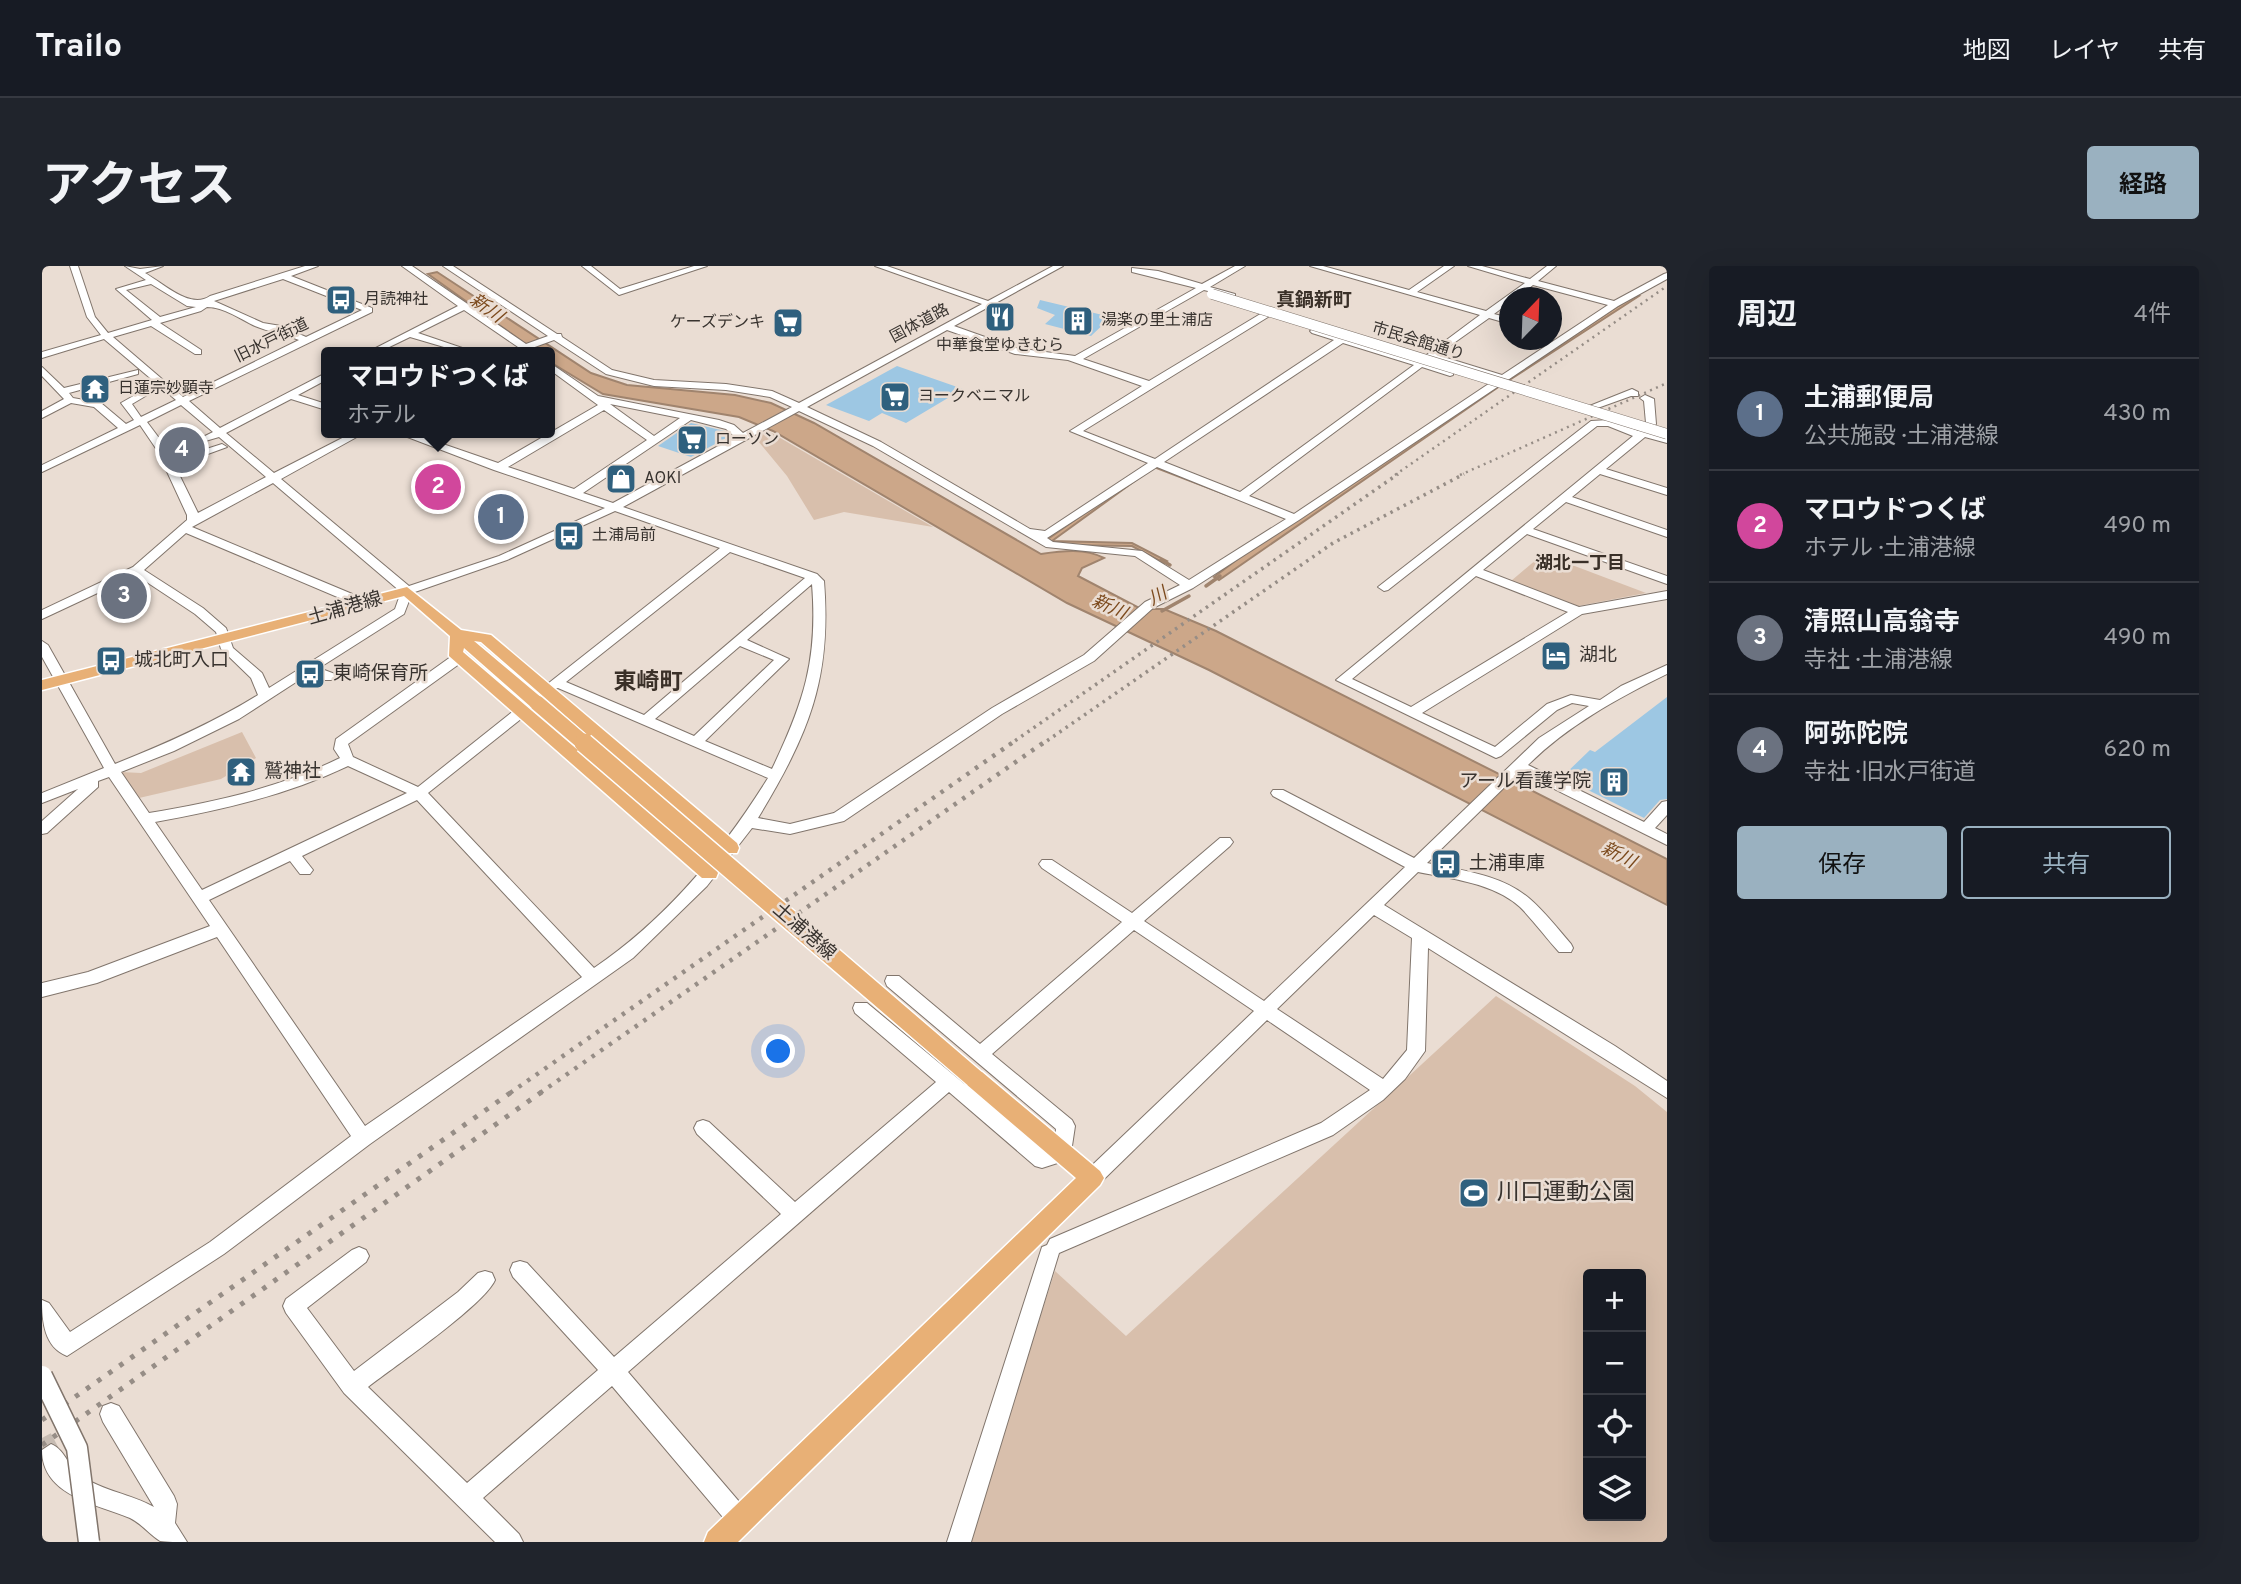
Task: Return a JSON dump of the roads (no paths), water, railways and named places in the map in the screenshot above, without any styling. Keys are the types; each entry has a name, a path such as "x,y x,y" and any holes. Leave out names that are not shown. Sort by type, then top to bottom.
{"main road":[{"name":"土浦港線","path":"42,685 365,604 407,591 458,634"},
{"path":"709,873 541,697 486,638 458,634 455,653 541,697 730,848"},
{"name":"土浦港線","path":"541,697 974,1078 1092,1178"},
{"path":"718,1542 1092,1178"}],"street":[{"path":"42,798 169,748 266,698 400,611 407,591 218,434 107,337 91,317 74,266"},
{"path":"129,266 191,304 217,304 261,325 278,328 307,341"},
{"path":"138,272 159,266"},
{"path":"42,355 198,309 213,298 312,266"},
{"path":"406,266 524,347"},
{"path":"447,266 558,336 600,367 620,376 674,386 760,391 877,444 1058,548 1138,553 1189,585"},
{"path":"586,266 619,292 703,266"},
{"path":"879,266 989,304"},
{"name":"国体道路","path":"407,591 527,548 613,508 1059,266"},
{"path":"1076,359 1202,291 1241,266"},
{"path":"1314,266 1499,318"},
{"path":"1335,272 1345,266"},
{"path":"1410,293 1450,266"},
{"path":"1472,266 1615,304"},
{"path":"1524,287 1552,266"},
{"path":"456,272 467,269"},
{"path":"1131,269 1502,378"},
{"name":"旧水戸街道","path":"42,469 370,308 286,276"},
{"path":"748,822 790,829 839,817 998,711 1071,670 1149,606 1189,585 1295,518 1615,304 1667,276"},
{"path":"152,281 120,289 156,322 198,352"},
{"path":"1202,291 1265,315 1489,386"},
{"name":"市民会館通り","path":"1202,291 1667,432"},
{"path":"1430,356 1499,306"},
{"path":"381,347 463,307"},
{"path":"1265,315 1075,431 1295,518"},
{"path":"947,327 1015,351 1054,353 1076,359 1150,385"},
{"path":"408,333 454,347"},
{"path":"531,347 558,336"},
{"path":"1030,533 1047,535 1342,339"},
{"path":"1241,497 1421,364"},
{"path":"555,370 653,440"},
{"path":"42,371 70,400 97,405 126,429"},
{"path":"61,392 135,372"},
{"path":"162,450 218,434 321,379"},
{"path":"154,388 126,404 162,450 193,515 188,524"},
{"path":"289,395 321,405"},
{"path":"1592,407 1640,396 1649,399 1645,431 1343,680 1496,753 1552,707 1571,699 1601,704"},
{"path":"593,398 725,425 742,438"},
{"path":"42,415 70,400"},
{"path":"555,434 603,406"},
{"path":"574,494 688,417"},
{"path":"1384,587 1595,423 1609,423 1645,431 1667,440"},
{"path":"1645,431 1667,432"},
{"path":"42,615 137,570 188,524 349,438"},
{"path":"42,1310 67,1346 217,1248 363,1138 593,978 661,924 730,848 776,776 803,718 817,668 821,620 818,581 813,577 416,438"},
{"path":"498,467 548,438"},
{"path":"169,464 222,447"},
{"path":"1599,470 1667,492"},
{"path":"1564,498 1667,534"},
{"path":"188,524 365,604"},
{"path":"1525,530 1667,580"},
{"path":"198,899 419,793 729,547"},
{"path":"137,570 200,611 222,631 223,640 235,658 257,676 266,698"},
{"path":"1475,571 1578,611"},
{"path":"646,720 813,577"},
{"path":"1412,713 1578,611 1667,595"},
{"path":"697,741 783,659 739,641"},
{"path":"42,645 113,772 363,1138"},
{"path":"457,659 341,742 341,749 348,760 419,793 593,978"},
{"path":"311,668 330,677"},
{"path":"1092,1178 1544,741 1601,704 1667,669"},
{"path":"541,697 646,720 776,776"},
{"path":"146,818 206,808 265,793 348,760"},
{"path":"1516,768 1667,840"},
{"path":"42,829 78,795 113,772"},
{"path":"1278,793 1416,866 1473,878 1510,892 1525,903 1565,948"},
{"path":"1646,830 1667,806"},
{"path":"980,1054 1225,842"},
{"path":"292,854 305,870"},
{"path":"1047,864 1382,1088"},
{"path":"1374,908 1609,1051 1667,1091"},
{"path":"42,990 91,978 220,929"},
{"path":"959,1542 1053,1249 1327,1129 1363,1106 1408,1066 1416,1051 1420,936"},
{"path":"861,1008 1042,1160 1063,1153 1066,1126 893,981"},
{"path":"466,1498 948,1082"},
{"path":"703,1128 795,1214"},
{"path":"359,1256 293,1306 352,1386 511,1542"},
{"path":"520,1270 612,1370 740,1520"},
{"path":"352,1386 465,1299 485,1280"},
{"path":"42,1376 77,1448 89,1542"},
{"path":"111,1414 166,1504 169,1533"},
{"path":"51,1455 71,1484 149,1514 169,1533"}],"water":[{"name":"新川","path":"437,272 551,347 530,347 428,274"},
{"path":"1635,295 1639,296 1562,346"},
{"name":"新川","path":"555,349 591,373 627,385 735,395 771,403 814,423 1041,554 1081,552 1104,558 1082,568 1078,576 1141,609 1164,609 1216,631 1667,859 1667,905 1209,670 1067,603 773,431 739,417 603,394 555,365"},
{"path":"1556,350 1219,580 1214,577 1247,552"},
{"path":"1153,465 1232,497 1154,467 1052,541 1132,543 1167,561 1164,563 1132,546 1063,545 1045,541"}],"waterway":[{"path":"1161,560 1170,565"},
{"path":"1206,586 1220,576"},
{"name":"川","path":"1162,611 1189,596"}],"tunnel":[{"path":"42,1438 51,1455"}],"railway":[{"path":"1395,475 1667,286"},
{"path":"1460,475 1667,383"},
{"path":"1009,745 1398,474"},
{"path":"1041,745 1333,543 1464,474"},
{"path":"510,1093 1012,743"},
{"path":"540,1093 1043,743"},
{"path":"42,1420 513,1091"},
{"path":"42,1445 543,1091"}],"place":[{"name":"月読神社","path":"341,300"},
{"name":"中華食堂ゆきむら","path":"1000,317"},
{"name":"湯楽の里土浦店","path":"1078,321"},
{"name":"ケーズデンキ","path":"788,323"},
{"name":"日蓮宗妙顕寺","path":"95,389"},
{"name":"ヨークベニマル","path":"895,397"},
{"name":"ローソン","path":"692,440"},
{"name":"阿弥陀院","path":"182,450"},
{"name":"AOKI","path":"621,479"},
{"name":"マロウドつくば","path":"438,487"},
{"name":"土浦郵便局","path":"501,517"},
{"name":"土浦局前","path":"569,536"},
{"name":"清照山高翁寺","path":"124,596"},
{"name":"湖北","path":"1556,656"},
{"name":"城北町入口","path":"111,661"},
{"name":"東崎保育所","path":"310,674"},
{"name":"鷲神社","path":"241,772"},
{"name":"アール看護学院","path":"1614,782"},
{"name":"土浦車庫","path":"1446,864"},
{"name":"川口運動公園","path":"1474,1193"}],"district":[{"name":"真鍋新町","path":"1314,301"},
{"name":"湖北一丁目","path":"1580,564"},
{"name":"東崎町","path":"648,683"}]}
